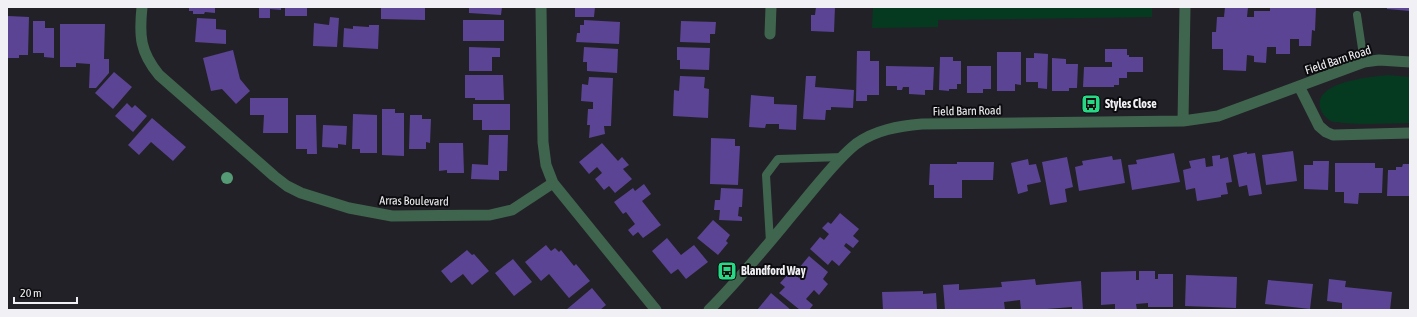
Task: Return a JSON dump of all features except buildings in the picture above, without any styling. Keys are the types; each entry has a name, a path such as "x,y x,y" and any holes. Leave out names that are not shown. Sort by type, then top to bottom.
{"street":[{"name":"Arras Boulevard","path":"142,7 140,28 142,44 146,57 159,75 274,176 301,194 349,208 392,216 490,215 512,210 553,183"},
{"path":"541,7 543,148 546,165 553,183 656,310"},
{"path":"770,34 771,7"},
{"path":"1183,121 1185,7"},
{"name":"Field Barn Road","path":"709,310 738,281 818,185 844,157 857,144 884,131 901,126 922,124 1183,121 1218,116 1364,62 1379,60 1410,62"},
{"name":"Field Barn Road","path":"1299,86 1319,126 1326,132 1333,135 1410,133"}],"lane":[{"path":"1357,15 1364,62"},
{"path":"770,242 766,175 778,159 844,157"}],"green space":[{"path":"873,7 1152,7 1152,17 938,20 938,27 872,28"},
{"path":"1388,75 1410,77 1410,123 1360,124 1332,122 1322,113 1320,107 1321,98 1326,91 1346,82"}],"place":[{"name":"Styles Close","path":"1091,104"},
{"name":"Blandford Way","path":"727,271"}]}
